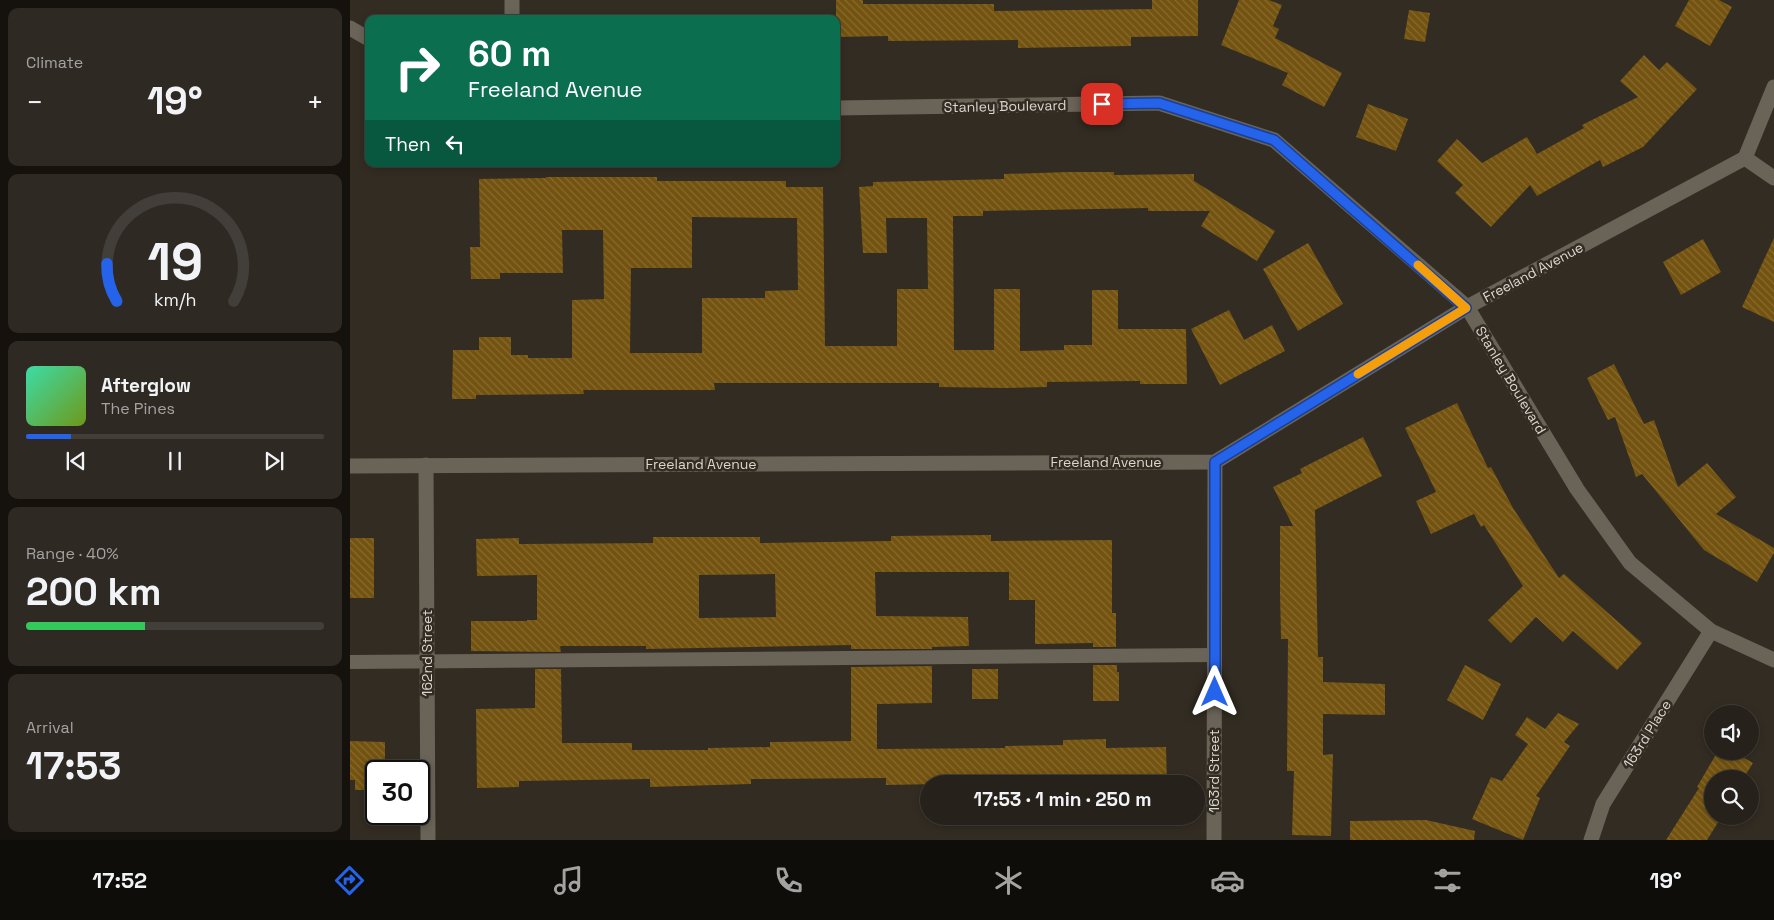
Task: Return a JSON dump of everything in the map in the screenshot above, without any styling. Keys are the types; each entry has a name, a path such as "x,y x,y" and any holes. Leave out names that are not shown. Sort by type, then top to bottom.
{"street":[{"path":"512,0 512,15"},
{"path":"350,28 365,37"},
{"path":"1774,87 1745,158 1774,178"},
{"name":"Stanley Boulevard","path":"840,108 1159,103 1274,140 1466,308 1577,489 1630,564 1711,631 1774,660"},
{"name":"Freeland Avenue","path":"350,466 1215,462 1466,308 1745,158"},
{"name":"163rd Street","path":"1214,840 1215,462"},
{"name":"162nd Street","path":"426,466 428,840"},
{"name":"163rd Place","path":"1591,840 1603,804 1711,631"}],"lane":[{"path":"350,662 1215,655"}],"building":[{"path":"836,0 863,0 863,4 994,4 994,11 1152,9 1152,0 1198,0 1198,36 1131,37 1131,46 1018,48 1018,40 888,41 888,36 840,37 840,15 836,15"},
{"path":"1239,0 1269,0 1282,5 1273,26 1279,29 1275,38 1342,73 1324,107 1282,85 1288,73 1221,45"},
{"path":"1689,0 1719,0 1732,7 1710,46 1675,26"},
{"path":"1409,10 1430,13 1425,42 1404,39"},
{"path":"1644,55 1659,70 1667,62 1697,89 1643,147 1603,167 1600,160 1537,196 1530,185 1491,227 1455,193 1463,185 1437,161 1457,139 1482,163 1527,137 1537,154 1584,128 1582,125 1638,97 1620,81"},
{"path":"1368,104 1408,119 1396,151 1356,137"},
{"path":"1114,172 1114,175 1194,174 1194,181 1275,231 1257,261 1201,226 1210,211 1148,211 1148,208 983,211 983,216 953,216 954,350 994,350 994,289 1020,289 1020,351 1064,350 1064,345 1092,345 1092,290 1118,290 1118,329 1186,329 1187,384 1140,384 1140,381 1047,382 1047,387 1005,388 939,387 939,383 714,383 715,390 583,390 584,394 476,395 476,399 452,399 453,350 479,350 479,337 511,337 511,355 528,355 528,358 572,358 572,300 604,299 603,230 562,230 563,273 500,273 500,279 471,279 470,247 480,247 479,179 657,177 657,181 786,181 786,187 823,187 825,346 897,346 897,289 928,289 927,218 886,218 887,253 863,253 859,187 873,186 873,182 1004,179 1004,174","holes":["692,217 797,218 798,290 765,291 765,298 702,298 702,353 630,353 631,268 692,268"]},
{"path":"1774,238 1774,322 1742,307"},
{"path":"1703,239 1721,272 1681,295 1663,262"},
{"path":"1308,243 1343,304 1298,331 1263,269"},
{"path":"1229,310 1244,340 1272,325 1285,351 1220,385 1191,329"},
{"path":"1614,364 1644,424 1654,420 1678,487 1707,463 1736,497 1716,514 1774,548 1774,553 1757,582 1704,550 1642,474 1636,477 1615,417 1608,420 1587,378"},
{"path":"1457,403 1488,468 1491,467 1513,508 1559,578 1564,574 1642,643 1617,670 1573,631 1563,642 1536,617 1511,643 1488,620 1523,586 1484,525 1481,527 1474,514 1431,534 1416,501 1436,492 1405,428"},
{"path":"1363,437 1382,476 1315,510 1318,657 1323,657 1323,682 1385,684 1385,715 1323,714 1323,755 1333,754 1331,836 1292,835 1294,771 1287,771 1288,639 1281,639 1280,526 1293,526 1273,487 1302,473 1300,469"},
{"path":"991,535 991,541 1112,540 1112,613 1116,613 1116,647 1093,647 1093,643 1035,644 1035,600 1009,600 1009,572 875,572 876,616 968,617 969,646 932,647 932,649 851,649 851,645 646,649 646,646 560,646 561,652 471,651 471,621 537,620 537,575 477,576 476,539 519,538 519,544 653,543 653,537 760,537 760,543 891,541 891,536","holes":["775,574 776,617 699,618 699,575"]},
{"path":"350,538 374,538 374,598 350,598"},
{"path":"1093,665 1117,665 1117,672 1119,672 1119,701 1093,701"},
{"path":"1465,665 1501,684 1483,720 1447,700"},
{"path":"932,666 932,703 877,704 877,749 1005,748 1005,746 1063,745 1063,740 1106,739 1106,748 1166,747 1167,775 920,775 920,784 886,785 886,778 751,779 751,784 650,787 650,779 519,781 519,787 477,788 476,709 535,708 535,669 561,669 562,743 632,743 632,750 708,750 708,748 770,747 770,742 851,741 851,667"},
{"path":"972,669 998,669 998,699 972,699"},
{"path":"1558,713 1579,724 1564,742 1570,746 1536,796 1540,798 1523,840 1472,819 1491,777 1502,781 1528,744 1515,735 1527,717 1545,729"},
{"path":"350,741 385,742 385,760 365,760 365,790 355,790 355,780 350,780"},
{"path":"1713,760 1748,760 1753,763 1749,770 1707,770"},
{"path":"1704,775 1704,825 1716,825 1707,840 1666,840 1699,788 1697,787"},
{"path":"1426,820 1475,831 1474,840 1350,840 1350,821"}],"slow traffic":[{"path":"1358,374 1466,308 1418,265"}],"route":[{"path":"1102,104 1159,103 1274,140 1466,308 1215,462 1215,692"}]}
